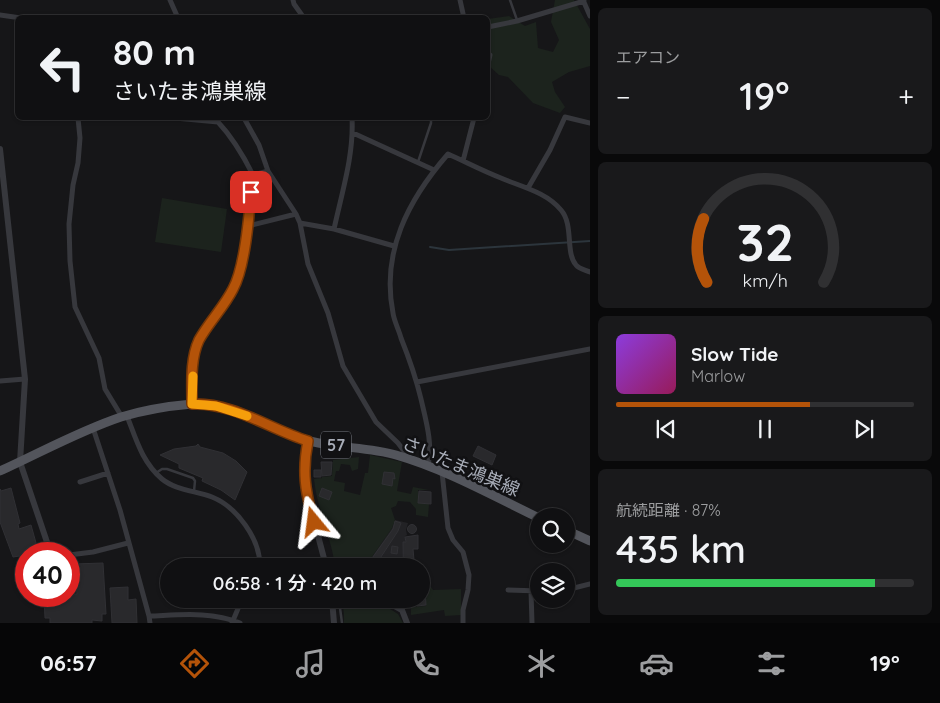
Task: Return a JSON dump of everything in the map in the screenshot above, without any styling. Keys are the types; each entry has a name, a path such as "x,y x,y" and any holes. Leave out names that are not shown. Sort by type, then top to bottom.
{"main road":[{"name":"さいたま鴻巣線","path":"0,471 93,428 124,416 192,404 209,404 230,410 308,441 377,450 405,458 442,472 530,514"},
{"path":"575,534 590,541"}],"street":[{"path":"170,0 177,15"},
{"path":"293,0 302,15"},
{"path":"460,0 463,15"},
{"path":"490,27 518,21 583,1 590,16"},
{"path":"0,15 15,17"},
{"path":"528,188 550,150 565,118 590,124"},
{"path":"78,120 79,154 73,185 69,224 70,261 75,307 99,358 105,390 124,416 139,449 155,473 167,483 220,501 230,508 244,524 257,546 259,558"},
{"path":"192,404 195,354 202,336 234,288 240,269 248,226 252,175 244,156 218,122 196,120"},
{"path":"245,120 258,145 268,171 296,214 300,224 308,264 328,313 343,366 376,422 398,442 404,451 405,458"},
{"path":"334,229 350,157 354,133 352,120"},
{"path":"463,161 473,120"},
{"path":"354,133 434,170"},
{"path":"0,148 25,379 20,462 47,542"},
{"path":"428,467 430,452 428,429 417,382 393,313 389,285 394,246 402,224 434,170 448,154 544,196 562,211 567,222 573,258 577,266 590,272"},
{"path":"252,175 268,171"},
{"path":"248,226 296,214"},
{"path":"300,224 334,229 394,246"},
{"path":"417,382 590,349"},
{"path":"0,381 25,379"},
{"path":"93,428 120,510 150,616 150,623"},
{"path":"308,441 304,466 306,490 324,558"},
{"path":"442,472 448,528 453,540 463,552 469,575 468,590 463,610 463,623"},
{"path":"80,482 108,473"},
{"path":"80,553 93,552 128,543"},
{"path":"575,588 590,584"},
{"path":"508,590 530,591"},
{"path":"232,622 238,608"},
{"path":"333,608 334,623"},
{"path":"398,608 402,610 408,623"},
{"path":"532,608 532,623"},
{"path":"150,616 190,614 240,623"}],"lane":[{"path":"510,0 518,21"},
{"path":"418,162 431,120"},
{"path":"155,473 166,469 194,478 194,491"},
{"path":"340,608 342,623"}],"shaded area":[{"path":"555,0 574,0 590,29 590,66 569,72 552,82 555,92 565,107 560,113 533,103 508,77 499,75 490,67 490,19 509,16 525,26 536,22 538,48 553,52 559,40 551,22"},
{"path":"162,198 227,209 221,252 155,242"},
{"path":"370,455 402,462 397,491 411,494 413,487 429,490 418,490 418,503 429,504 428,517 416,515 416,509 410,502 398,501 396,506 391,508 395,520 392,528 371,558 333,558 314,479 332,476 333,460 359,457 358,469 352,471 350,465 341,464 339,471 336,471 334,481 345,483 344,491 360,495 365,473 368,473"},
{"path":"395,520 408,523 407,535 405,536 405,542 403,542 402,558 371,558 392,528"},
{"path":"430,587 433,590 461,589 461,615 445,616 444,610 411,615 411,608 430,608"},
{"path":"343,608 388,608 398,614 403,623 344,623"}],"building":[{"path":"198,444 200,447 223,453 236,461 247,472 235,500 221,490 202,481 203,478 179,468 179,464 160,455 174,449 196,446"},
{"path":"478,446 496,455 492,465 473,456"},
{"path":"321,462 332,462 331,475 322,476"},
{"path":"314,470 321,470 321,477 314,477"},
{"path":"384,472 394,473 395,479 393,478 392,486 382,484"},
{"path":"11,488 20,523 18,524 19,529 31,525 36,542 15,542 15,557 13,557 0,522 0,489 1,491"},
{"path":"322,488 332,492 329,500 319,496"},
{"path":"419,491 431,492 431,504 418,503"},
{"path":"395,521 401,523 380,558 372,558 393,529"},
{"path":"412,525 416,529 412,533 408,529"},
{"path":"418,535 418,549 413,549 414,558 403,558 403,542 406,542 405,537"},
{"path":"392,546 398,547 397,554 391,553"},
{"path":"103,563 106,614 102,614 102,621 92,620 92,623 50,623 50,618 45,618 44,607 80,607 80,564"},
{"path":"128,587 128,600 136,599 137,623 112,623 110,588"}],"waterway":[{"path":"430,247 449,250 590,241"}],"slow traffic":[{"path":"193,376 192,404 209,404 247,416"}],"route":[{"path":"251,192 248,226 240,269 234,288 205,330 195,354 192,404 209,404 230,410 308,441 304,476 314,522"}]}
